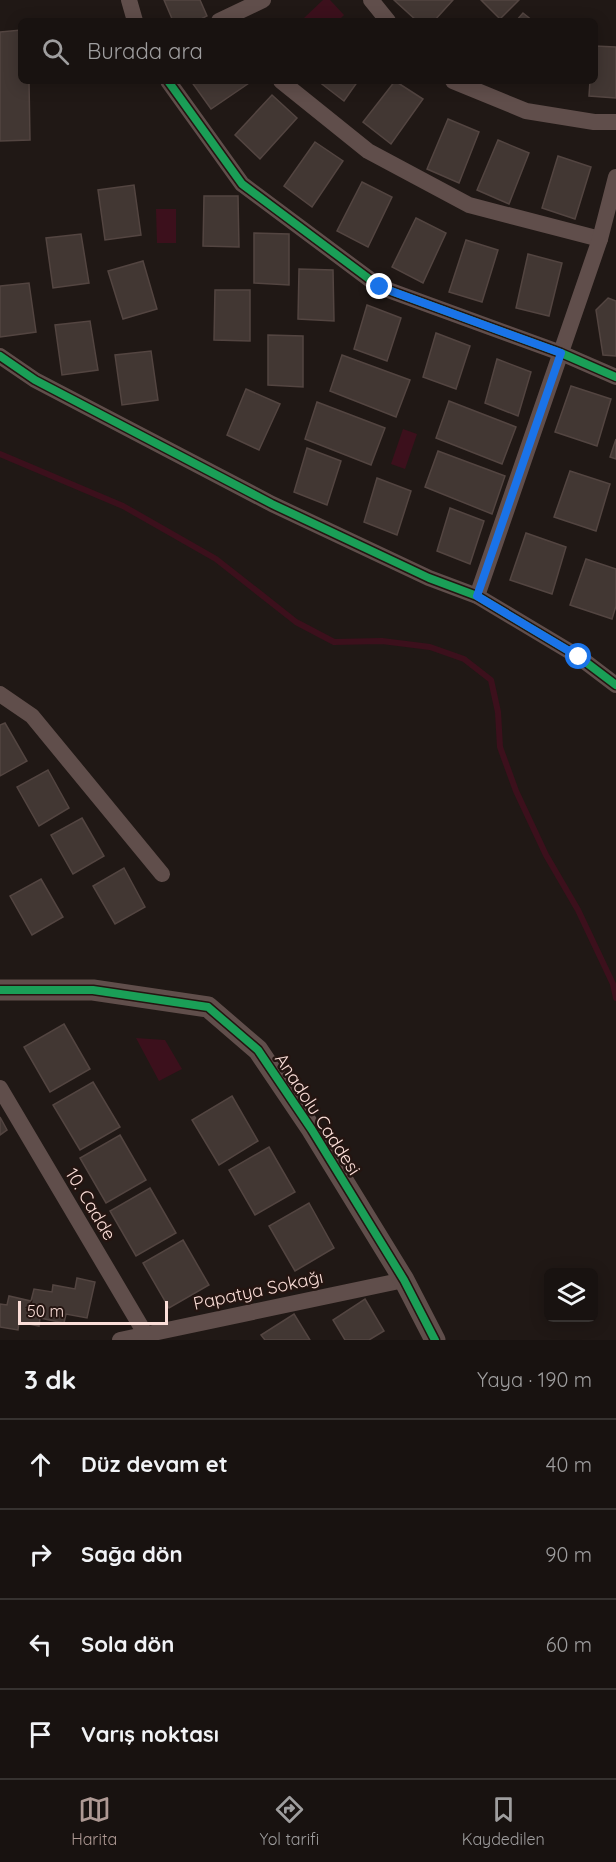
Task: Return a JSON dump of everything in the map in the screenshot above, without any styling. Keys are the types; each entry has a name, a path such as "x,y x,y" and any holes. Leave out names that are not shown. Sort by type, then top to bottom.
{"street":[{"path":"129,0 134,18"},
{"path":"239,17 263,0"},
{"path":"372,0 386,18"},
{"path":"170,84 242,184 380,287 561,353 616,377"},
{"path":"285,84 368,151 470,205 600,239"},
{"path":"460,84 526,111 594,122 616,122"},
{"path":"477,596 600,239 616,177"},
{"path":"0,356 35,380 272,504 429,578 477,596 579,657 616,685"},
{"path":"0,694 32,716 162,874"},
{"name":"Anadolu Caddesi","path":"0,990 93,990 208,1007 258,1050 312,1130 405,1280 435,1340"},
{"name":"10. Cadde","path":"0,1089 147,1337"},
{"name":"Papatya Sokağı","path":"120,1340 147,1337 405,1280"}],"shaded area":[{"path":"323,0 330,0 344,15 341,18 304,18"},
{"path":"156,209 176,209 176,243 157,243"},
{"path":"403,429 417,434 405,469 391,464"},
{"path":"136,1038 165,1040 182,1069 159,1081"}],"building":[{"path":"164,0 200,0 207,16 203,18 172,18"},
{"path":"394,0 453,0 437,18 414,18"},
{"path":"481,0 519,0 501,18"},
{"path":"523,13 529,18 519,18"},
{"path":"18,30 18,84 29,84 30,140 0,141 0,32"},
{"path":"598,46 616,47 616,98 589,96 590,84 598,84"},
{"path":"193,84 248,84 211,109"},
{"path":"322,84 356,84 344,101"},
{"path":"393,84 400,84 423,99 391,144 363,122"},
{"path":"272,95 297,118 260,159 235,135"},
{"path":"448,119 479,132 459,183 427,169"},
{"path":"498,140 529,153 509,204 477,190"},
{"path":"315,142 343,161 312,207 284,186"},
{"path":"558,156 591,167 575,219 542,208"},
{"path":"362,182 392,197 368,247 337,231"},
{"path":"134,185 141,235 105,240 98,190"},
{"path":"204,196 238,196 239,247 203,246"},
{"path":"416,218 446,233 423,283 392,267"},
{"path":"254,233 289,234 289,285 254,283"},
{"path":"81,234 89,283 53,288 46,238"},
{"path":"466,240 498,250 482,302 449,292"},
{"path":"528,254 562,263 549,316 516,308"},
{"path":"143,261 157,309 123,319 108,271"},
{"path":"299,269 333,270 334,321 298,319"},
{"path":"29,283 36,332 0,337 0,286"},
{"path":"215,290 250,290 250,341 214,340"},
{"path":"608,298 616,301 616,356 603,355 596,310"},
{"path":"367,305 401,318 387,361 354,349"},
{"path":"90,321 98,370 62,375 55,325"},
{"path":"436,333 470,346 456,389 423,377"},
{"path":"268,335 303,336 303,387 268,385"},
{"path":"151,351 158,400 122,405 115,355"},
{"path":"342,355 410,380 396,417 330,391"},
{"path":"497,359 531,372 518,416 485,403"},
{"path":"571,386 611,399 597,446 555,432"},
{"path":"246,389 280,404 259,450 227,435"},
{"path":"449,401 516,427 502,464 436,438"},
{"path":"317,402 385,428 371,465 305,439"},
{"path":"616,439 616,459 610,457"},
{"path":"307,448 341,461 327,505 294,492"},
{"path":"438,451 505,476 492,514 425,487"},
{"path":"570,471 610,484 596,531 554,517"},
{"path":"377,478 411,491 397,535 364,522"},
{"path":"450,508 484,521 470,564 437,551"},
{"path":"526,533 566,547 552,594 510,580"},
{"path":"586,559 616,569 616,606 612,619 570,605"},
{"path":"5,723 27,761 0,776 0,725"},
{"path":"48,770 69,808 39,826 17,787"},
{"path":"82,818 104,856 73,874 51,835"},
{"path":"124,868 145,907 115,924 93,886"},
{"path":"41,879 63,917 32,935 10,896"},
{"path":"64,1024 90,1069 50,1092 24,1047"},
{"path":"93,1082 120,1127 80,1150 53,1105"},
{"path":"232,1096 258,1141 219,1165 192,1120"},
{"path":"0,1117 7,1130 0,1135"},
{"path":"120,1135 146,1180 106,1203 80,1158"},
{"path":"269,1147 295,1192 255,1215 229,1170"},
{"path":"150,1188 176,1233 136,1256 110,1211"},
{"path":"309,1203 334,1248 295,1271 269,1226"},
{"path":"183,1240 209,1285 169,1308 143,1263"},
{"path":"77,1278 95,1282 87,1318 66,1314 64,1323 40,1318 39,1326 19,1322 18,1330 0,1327 0,1304 7,1305 9,1296 31,1301 34,1289 52,1292 53,1285 75,1289"},
{"path":"365,1299 384,1331 369,1340 345,1340 333,1320"},
{"path":"294,1314 310,1340 265,1340 261,1335"}],"waterway":[{"path":"0,454 123,506 216,559 296,622 334,642 382,641 430,647 464,659 491,680 498,712 500,747 516,791 546,855 578,910 613,984 616,998"}],"cycle path":[{"path":"170,84 242,184 380,287 561,353 616,377"},
{"path":"0,356 35,380 272,504 429,578 477,596 579,657 616,685"},
{"path":"0,990 93,990 208,1007 258,1050 312,1130 404,1280 435,1340"}],"route":[{"path":"380,287 561,353 477,596 579,657"}]}
